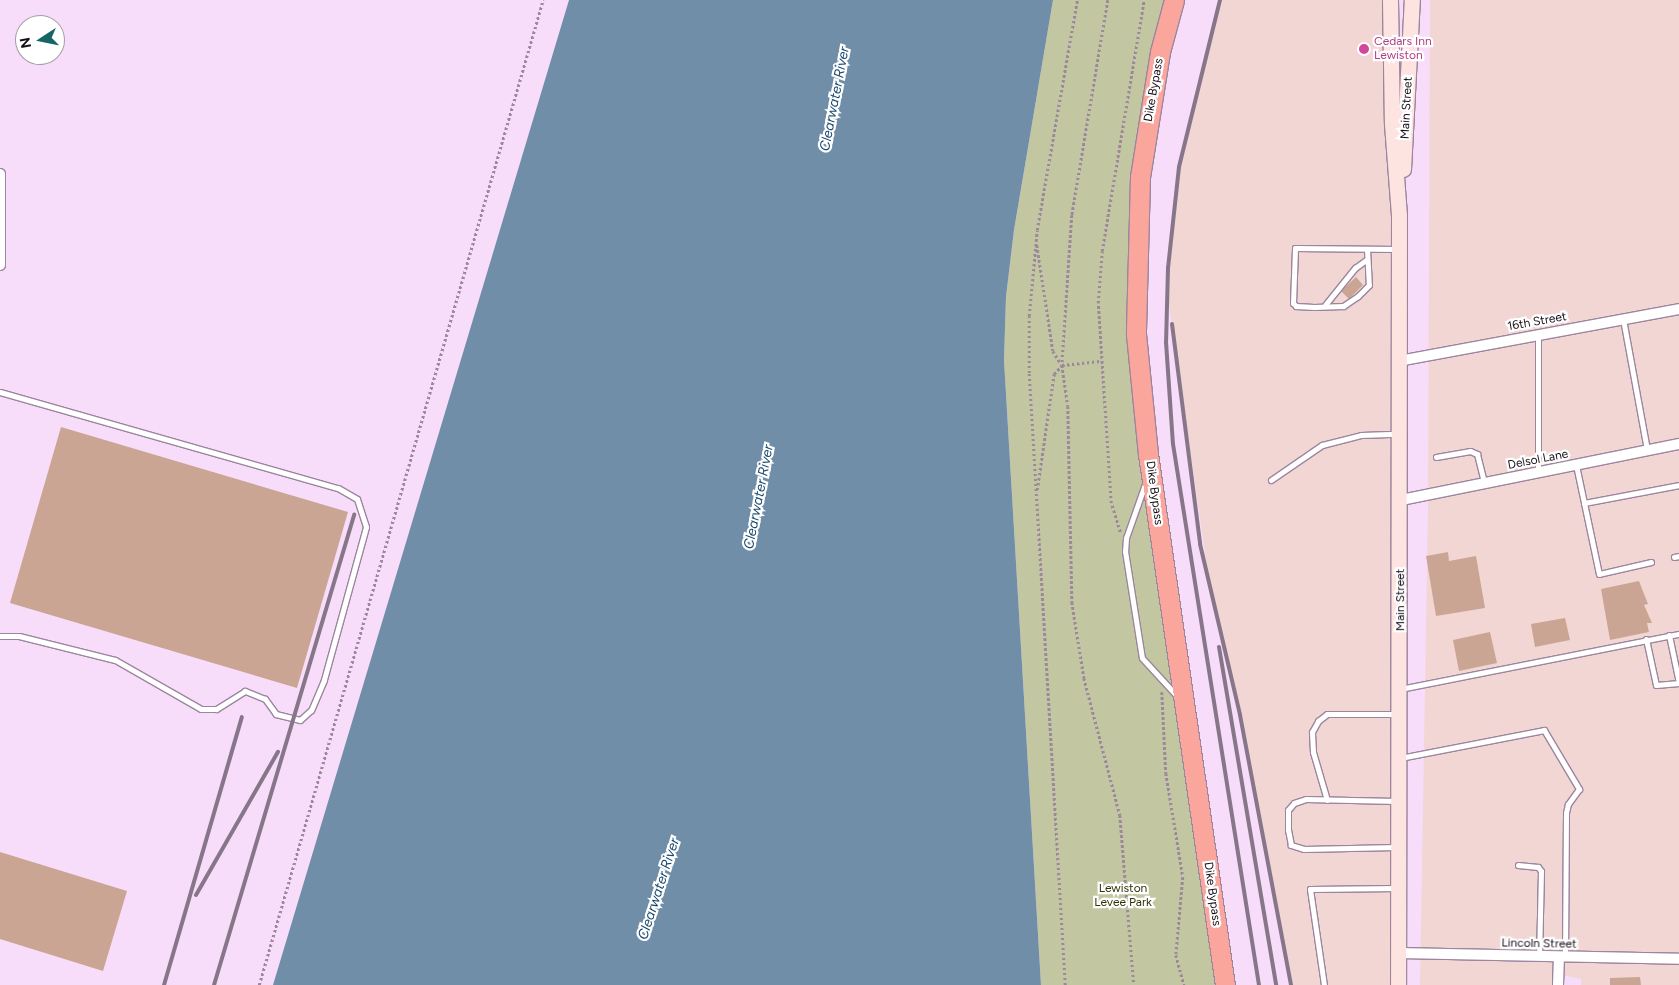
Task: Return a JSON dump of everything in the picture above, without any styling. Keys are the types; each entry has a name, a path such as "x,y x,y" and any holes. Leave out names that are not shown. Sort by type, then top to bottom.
{"highway":[{"name":"Dike Bypass","path":"1174,0 1146,134 1137,216 1136,334 1148,454 1225,985"}],"main road":[{"name":"Main Street","path":"1390,0 1392,124 1400,249 1401,500 1398,985"},
{"name":"Main Street","path":"1399,216 1412,0"}],"street":[{"path":"0,174 0,265"},
{"name":"16th Street","path":"1399,360 1679,309"},
{"name":"Delsol Lane","path":"1401,500 1679,444"},
{"name":"Lincoln Street","path":"1398,954 1679,959"},
{"path":"1558,985 1562,958"}],"lane":[{"path":"1367,249 1366,260 1369,285 1343,306 1325,305 1314,307 1293,303 1295,248 1400,249"},
{"path":"1325,305 1354,268 1366,260"},
{"path":"1623,319 1647,450"},
{"path":"1538,335 1538,472"},
{"path":"0,392 338,488 357,499 366,527 324,680 311,710 300,720 276,714 265,700 245,691 216,709 201,709 115,660 19,636 0,636"},
{"path":"1271,480 1322,445 1361,435 1400,434"},
{"path":"1436,457 1470,452 1477,454 1484,483"},
{"path":"1148,454 1144,490 1126,538 1125,551 1142,658 1186,712"},
{"path":"1576,465 1599,574 1651,562"},
{"path":"1584,503 1679,485"},
{"path":"1400,689 1679,634"},
{"path":"1646,639 1656,685 1679,682 1669,635"},
{"path":"1326,800 1314,752 1312,732 1318,721 1327,714 1400,714"},
{"path":"1400,758 1544,730 1579,789 1568,804 1566,813 1562,958"},
{"path":"1399,847 1304,849 1291,845 1288,810 1294,803 1306,799 1400,801"},
{"path":"1518,865 1538,866 1540,871 1539,957"},
{"path":"1324,985 1310,889 1399,888"}],"path":[{"path":"259,985 543,0"},
{"path":"1065,985 1029,354 1036,240 1077,0"},
{"path":"1108,0 1072,215 1062,365 1068,406 1072,602 1084,678 1120,815 1134,985"},
{"path":"1126,538 1118,530 1111,503 1100,361 1098,303 1102,251 1144,0"},
{"path":"1036,240 1053,351 1062,365"},
{"path":"1036,496 1054,374 1062,365 1100,361"},
{"path":"1162,681 1166,773 1183,877 1176,955 1184,985"}],"shaded area":[{"path":"1221,0 1390,0 1398,985 1290,985 1240,715 1213,608 1167,291 1175,199 1186,134"},
{"path":"1430,0 1679,0 1679,985 1581,985 1581,979 1554,973 1553,985 1420,985 1428,510"}],"green space":[{"name":"Lewiston Levee Park","path":"1053,0 1174,0 1146,134 1136,334 1225,985 1041,985 1004,360 1006,297 1014,230"}],"water":[{"name":"Clearwater River","path":"569,0 1053,0 1014,230 1006,297 1004,360 1041,985 273,985"}],"building":[{"path":"1356,277 1363,285 1349,299 1341,291"},
{"path":"61,427 348,512 297,688 10,603"},
{"path":"1448,552 1449,561 1476,556 1485,608 1436,616 1426,556"},
{"path":"1639,581 1648,604 1644,605 1652,623 1647,623 1649,632 1610,640 1601,589"},
{"path":"1565,618 1570,640 1535,647 1531,624"},
{"path":"1490,632 1497,663 1459,671 1453,640"},
{"path":"0,852 127,891 103,971 0,939"},
{"path":"1640,977 1641,985 1610,985 1610,978"}],"railway":[{"path":"1220,0 1179,167 1168,268 1166,342 1173,444 1259,985"},
{"path":"1172,324 1200,544 1240,715 1291,985"},
{"path":"214,985 354,514"},
{"path":"1219,647 1276,985"},
{"path":"164,985 242,717"},
{"path":"196,895 278,752"}],"place":[{"name":"Cedars Inn Lewiston","path":"1364,49"}]}
